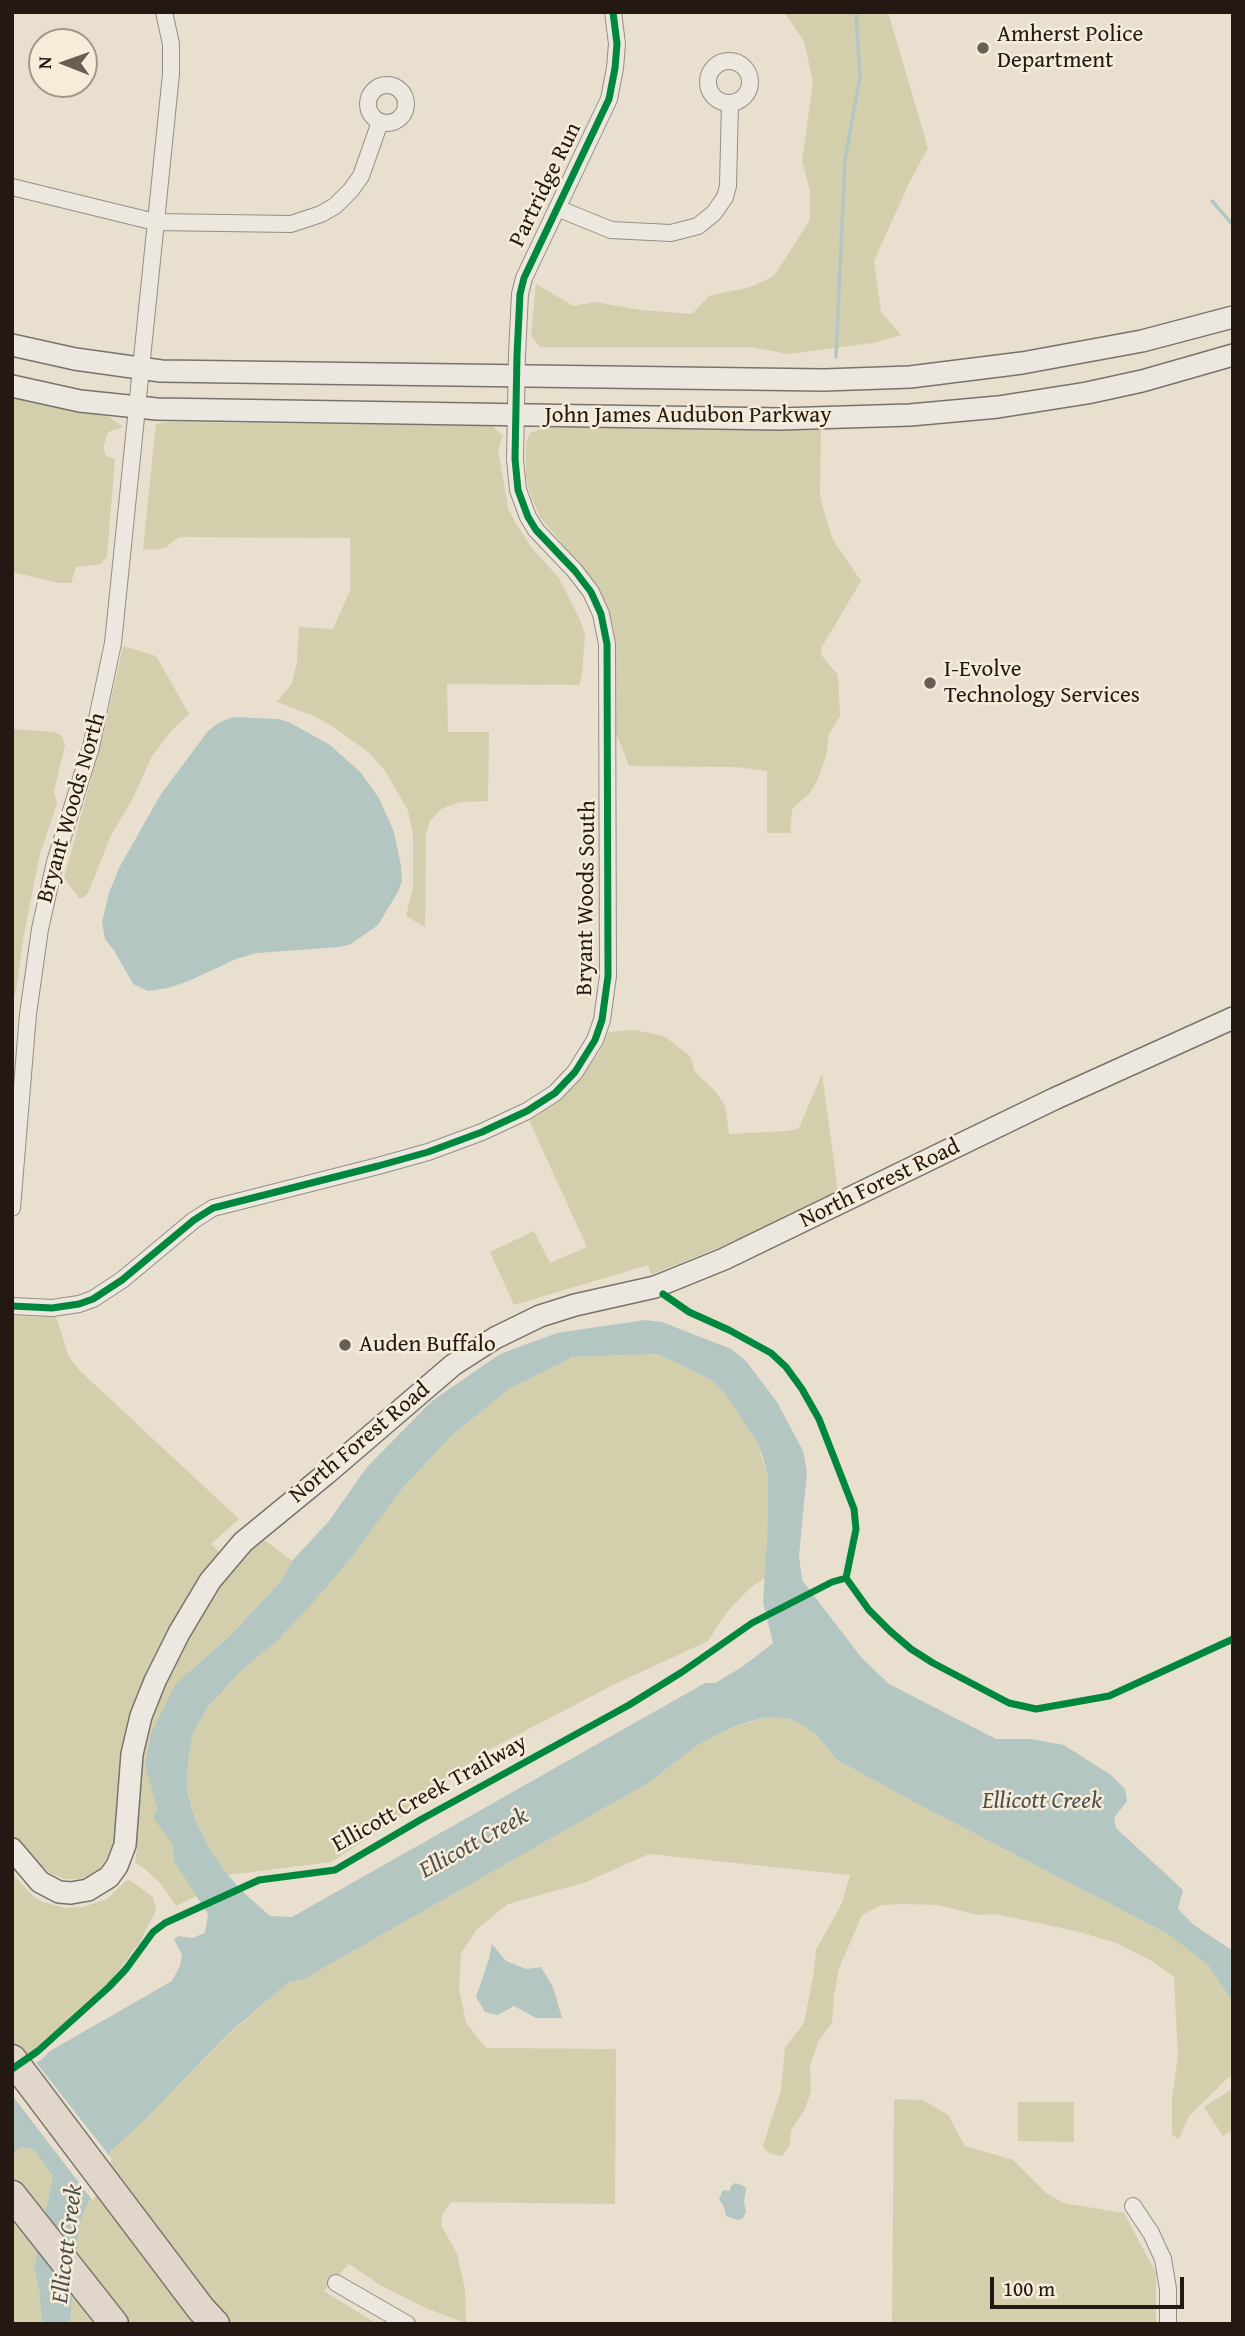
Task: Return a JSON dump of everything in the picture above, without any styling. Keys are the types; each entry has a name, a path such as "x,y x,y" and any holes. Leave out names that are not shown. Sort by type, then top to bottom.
{"highway":[{"path":"12,2059 215,2324"},
{"path":"12,2195 114,2324"},
{"path":"166,2262 236,2324"}],"main road":[{"name":"John James Audubon Parkway","path":"12,345 75,359 141,369 824,380 910,377 986,369 1100,350 1233,317"},
{"name":"John James Audubon Parkway","path":"12,386 80,401 136,408 779,419 910,415 998,407 1142,381 1233,355"},
{"path":"910,377 910,415"},
{"name":"North Forest Road","path":"12,1849 40,1882 59,1892 88,1890 109,1877 117,1866 125,1845 132,1754 141,1716 179,1633 209,1581 243,1542 467,1355 507,1332 552,1312 656,1287 724,1259 1054,1099 1233,1018"}],"street":[{"path":"141,369 171,74 172,44 164,12"},
{"name":"Partridge Run","path":"516,415 520,294 531,261 609,99 617,44 613,12"},
{"path":"557,208 611,230 671,233 698,226 714,213 725,197 728,186 730,103"},
{"path":"12,187 155,222 290,224 321,214 335,206 356,183 380,122"},
{"name":"Bryant Woods North","path":"12,1208 35,957 50,883 90,747 110,662 141,369"},
{"name":"Bryant Woods South","path":"12,1306 52,1308 93,1299 213,1208 428,1152 482,1132 527,1111 555,1093 575,1072 591,1049 602,1020 608,975 607,644 601,614 591,592 536,530 522,502 516,478 516,415"},
{"path":"1133,2206 1151,2233 1163,2259 1168,2289 1168,2324"},
{"path":"335,2283 407,2324"}],"shaded area":[{"path":"784,12 888,12 928,148 874,261 881,312 901,335 872,343 788,354 751,347 540,347 531,336 536,284 573,306 595,302 641,310 692,314 709,296 751,287 774,276 810,220 810,191 802,161 813,82 804,41"},
{"path":"12,397 109,417 123,427 108,432 103,448 106,456 115,459 107,556 101,564 76,567 71,583 12,572"},
{"path":"156,424 492,426 503,436 498,450 508,508 531,547 559,578 580,620 585,635 582,674 579,685 447,684 448,732 489,732 488,801 460,802 441,809 430,821 426,833 425,927 406,916 413,888 413,835 408,810 384,769 367,751 332,726 277,702 292,683 297,662 299,627 333,629 350,591 350,538 179,537 165,548 143,549"},
{"path":"546,427 821,430 820,495 826,519 833,540 861,581 821,648 822,656 838,675 840,716 829,734 826,757 817,781 809,794 792,809 790,833 767,833 767,771 737,767 629,766 616,733 616,647 606,603 590,577 540,517 529,491 526,477 526,443 530,433"},
{"path":"123,646 156,656 189,714 172,730 152,756 133,798 111,835 88,893 79,898 64,878 103,736"},
{"path":"12,729 54,732 62,736 65,745 54,791 57,804 40,854 23,939 16,992 12,999"},
{"path":"634,1030 664,1036 690,1056 695,1072 715,1091 725,1106 729,1134 799,1128 822,1074 838,1192 758,1231 651,1275 648,1265 514,1305 490,1252 534,1231 550,1263 587,1247 528,1118 565,1095 601,1050 608,1032"},
{"path":"12,1316 56,1317 69,1357 79,1370 239,1519 211,1544 221,1554 155,1665 119,1829 101,1868 94,1874 79,1879 64,1879 50,1873 26,1852 12,1833"},
{"path":"658,1354 711,1380 724,1392 757,1442 768,1477 766,1577 750,1588 727,1612 708,1641 615,1684 479,1755 421,1804 331,1862 228,1875 209,1848 195,1818 187,1791 188,1760 193,1733 207,1708 243,1669 277,1641 351,1558 402,1489 451,1436 509,1389 573,1357"},
{"path":"259,1536 292,1561 282,1580 230,1636 176,1683 146,1765 157,1808 154,1818 172,1843 174,1861 197,1896 176,1906 160,1883 135,1863 139,1761 148,1722 199,1610"},
{"path":"767,1717 791,1719 816,1734 837,1760 1168,1934 1208,1965 1233,2002 1233,2073 1189,2116 1179,2139 1172,2135 1172,2098 1178,2057 1174,1977 1152,1961 1116,1943 1076,1931 995,1914 977,1915 938,1905 905,1904 881,1905 862,1915 839,1968 832,2023 819,2040 810,2065 811,2091 805,2109 791,2130 790,2145 782,2156 770,2154 763,2146 781,2091 785,2048 804,2023 816,1950 842,1903 850,1875 649,1854 586,1882 508,1904 477,1929 461,1953 459,1988 466,2023 486,2048 616,2049 615,2204 451,2202 443,2213 441,2225 457,2254 465,2290 466,2323 428,2309 380,2285 349,2264 324,2291 377,2324 70,2324 79,2224 111,2151 228,2035 289,1982 304,1979 650,1782 698,1745 728,1729"},
{"path":"12,1874 34,1897 65,1908 83,1907 107,1899 127,1880 131,1881 153,1897 156,1910 140,1942 108,1984 36,2049 12,2062"},
{"path":"1233,2088 1233,2129 1223,2136 1204,2107"},
{"path":"894,2099 923,2100 948,2115 965,2146 1013,2160 1046,2193 1063,2203 1124,2213 1156,2273 1156,2324 892,2324"},
{"path":"1018,2102 1074,2102 1074,2142 1018,2141"},
{"path":"22,2147 33,2149 53,2176 34,2267 42,2324 12,2324 12,2153"}],"water":[{"path":"233,717 289,722 330,745 360,772 379,798 394,832 402,881 378,925 351,944 257,953 236,959 191,980 148,991 133,984 105,939 102,922 109,893 119,868 161,794 208,731"},
{"name":"Ellicott Creek","path":"645,1320 662,1322 731,1349 746,1361 777,1402 803,1451 807,1472 799,1556 802,1580 861,1657 889,1684 996,1739 1031,1739 1064,1745 1111,1775 1125,1789 1127,1801 1114,1818 1116,1828 1183,1890 1178,1909 1194,1925 1233,1951 1233,2002 1208,1965 1168,1934 837,1760 816,1734 791,1719 767,1717 748,1722 698,1745 650,1782 304,1979 289,1982 228,2034 146,2119 111,2151 79,2224 70,2324 42,2324 34,2267 53,2176 33,2149 22,2147 12,2153 12,2076 172,1981 182,1955 174,1939 179,1936 192,1938 205,1933 208,1914 174,1861 172,1843 153,1818 157,1808 145,1765 151,1734 176,1683 229,1637 282,1580 292,1561 329,1521 367,1467 432,1401 500,1354 557,1333","holes":["658,1354 711,1380 724,1392 757,1442 768,1477 763,1602 773,1643 742,1667 715,1683 705,1683 292,1917 270,1916 228,1875 209,1848 195,1819 187,1791 188,1760 193,1733 207,1708 243,1669 277,1641 317,1598 351,1558 402,1489 451,1436 509,1389 573,1357"]},
{"path":"492,1944 506,1961 526,1969 541,1967 553,1987 562,2018 536,2018 514,2006 498,2015 485,2012 476,1997"},
{"path":"735,2183 746,2188 746,2212 743,2218 738,2220 726,2216 719,2199 723,2190 730,2191 730,2187"}],"pier":[{"path":"34,2060 112,2159 93,2201 12,2095 12,2072"}],"waterway":[{"path":"836,357 845,159 860,77 856,12"},
{"path":"1212,201 1233,225"}],"cycle path":[{"path":"12,1306 52,1308 93,1299 122,1280 194,1220 213,1208 428,1152 482,1132 527,1111 555,1093 575,1072 595,1040 602,1020 608,976 607,644 601,614 591,592 536,530 528,517 518,490 515,459 520,294 524,278 609,99 617,44 613,12"},
{"path":"663,1294 689,1312 771,1353 786,1367 802,1389 819,1419 854,1509 856,1529 846,1578"},
{"name":"Ellicott Creek Trailway","path":"12,2069 38,2051 109,1987 153,1932 165,1923 259,1880 335,1870 629,1705 752,1623 832,1582 846,1578 869,1610 890,1631 933,1663 1009,1703 1036,1709 1109,1696 1233,1639"}],"place":[{"name":"Amherst Police Department","path":"983,48"},
{"name":"I-Evolve Technology Services","path":"930,683"},
{"name":"Auden Buffalo","path":"345,1345"}]}
